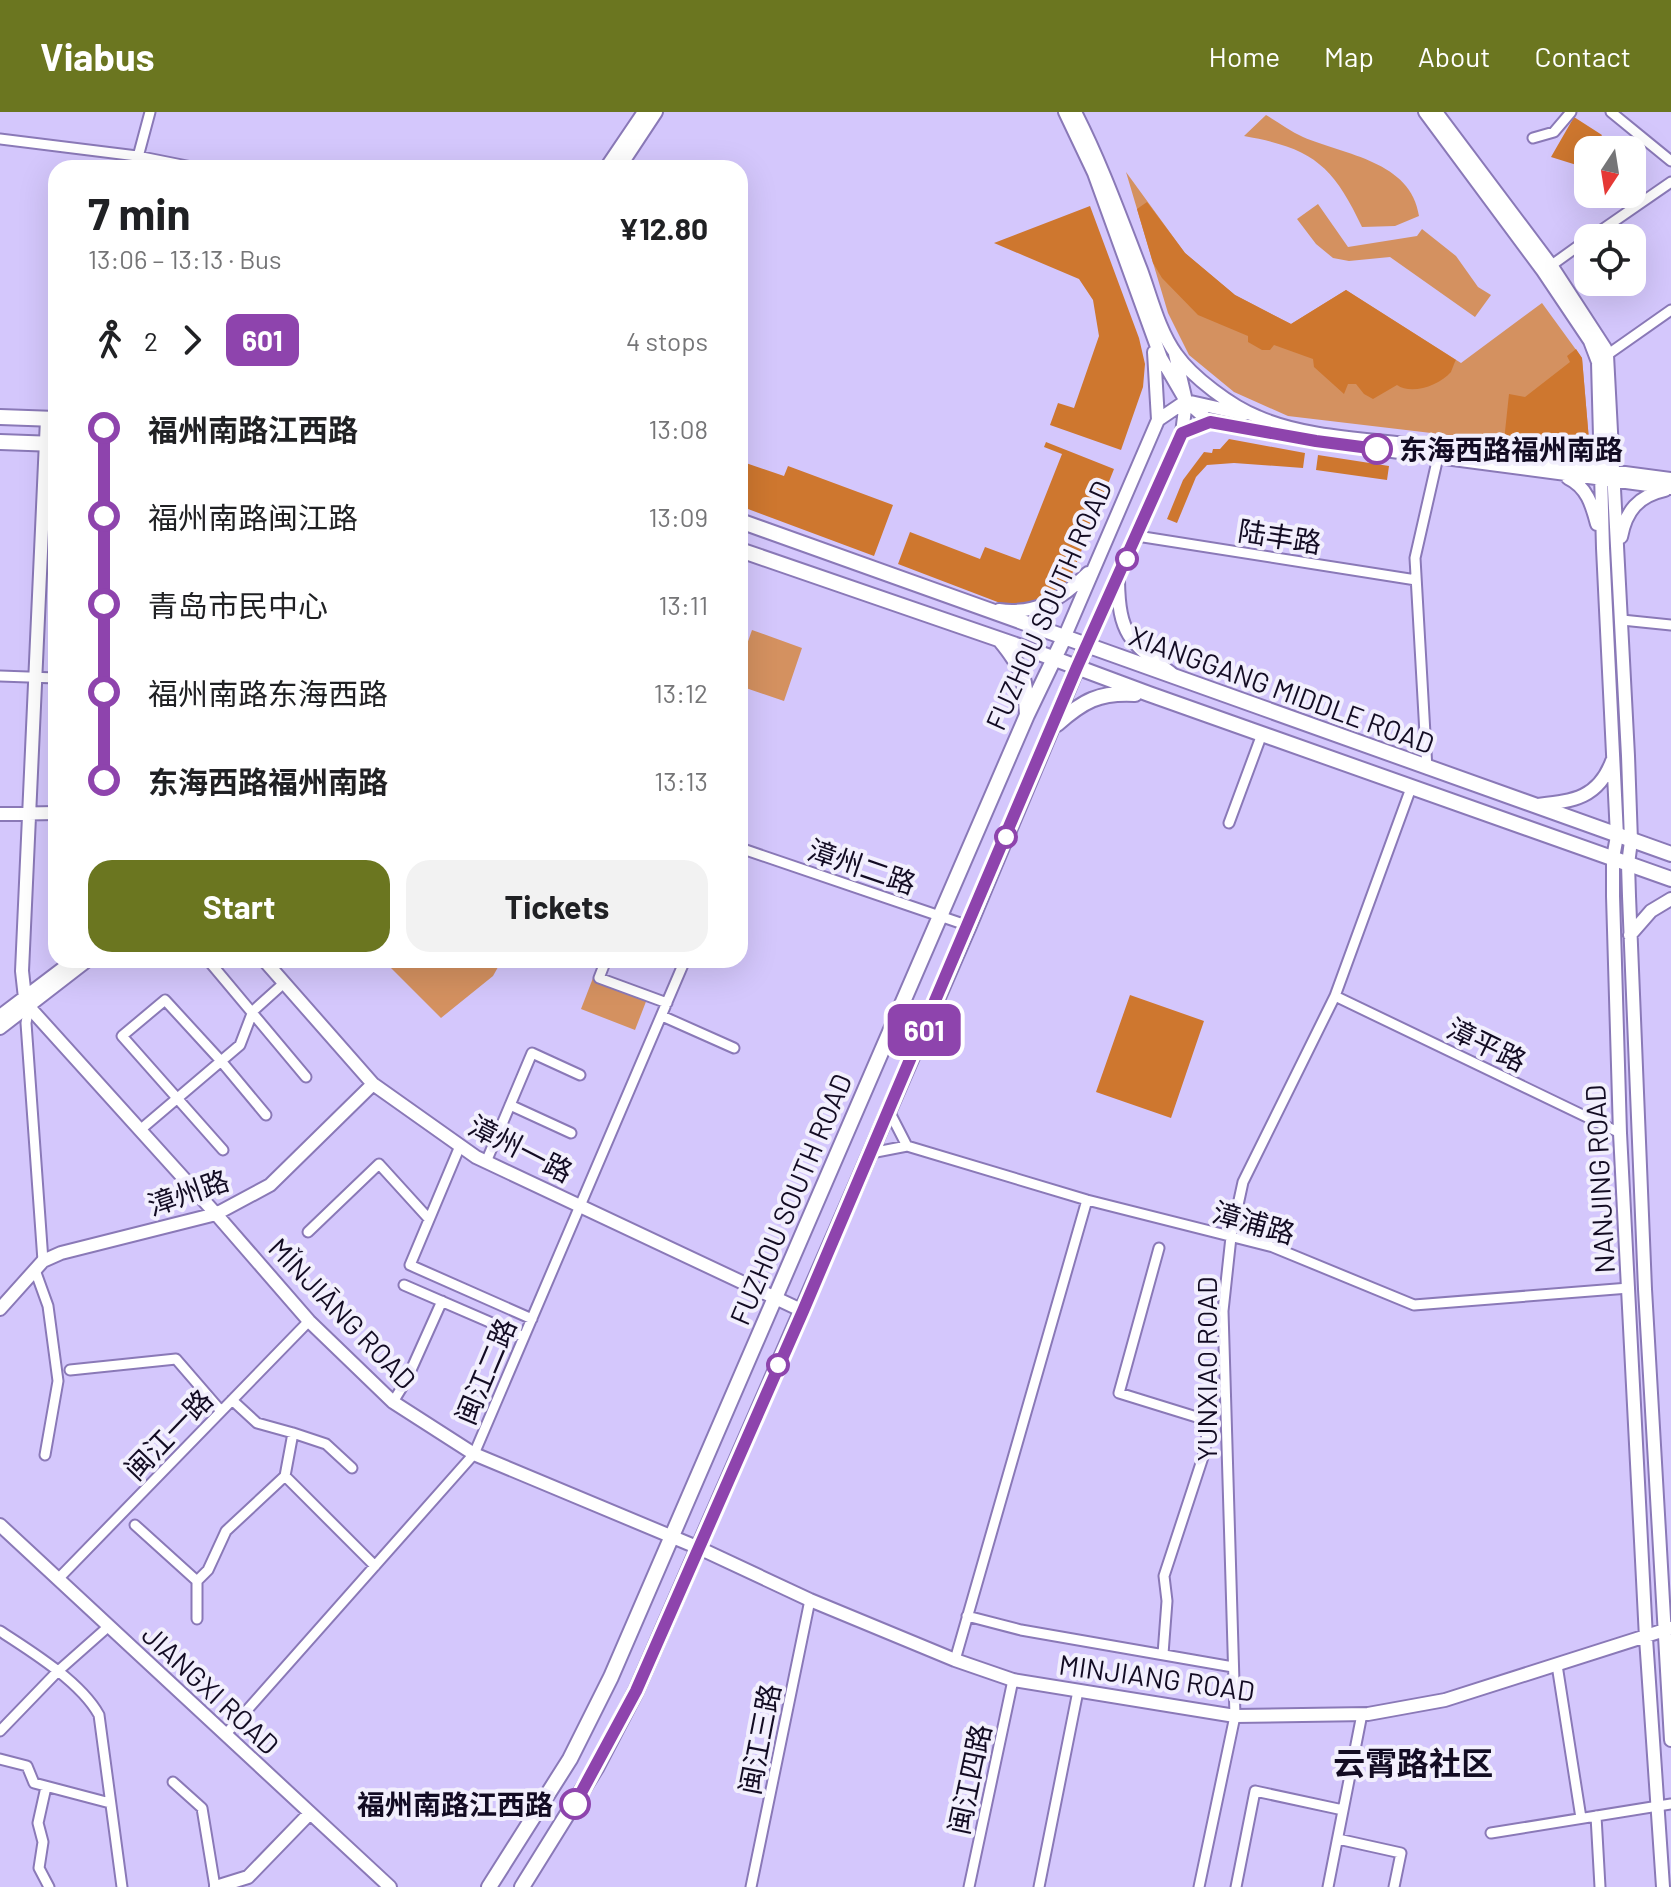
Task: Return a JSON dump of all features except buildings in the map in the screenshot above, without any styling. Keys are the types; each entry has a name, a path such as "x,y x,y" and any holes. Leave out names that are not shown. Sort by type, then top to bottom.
{"main road":[{"path":"1065,112 1094,173 1169,376 1186,401 1210,422 1316,441 1557,473 1671,479"},
{"path":"1075,112 1103,168 1175,354 1186,401"},
{"path":"1425,112 1547,268"},
{"path":"1436,112 1547,268 1597,354 1603,358 1607,475"},
{"path":"613,160 651,113"},
{"path":"624,160 651,113"},
{"path":"1152,333 1158,420"},
{"path":"1175,354 1208,385 1259,418"},
{"path":"1158,420 1186,401 1318,432 1607,475 1671,488"},
{"name":"FUZHOU SOUTH ROAD","path":"699,1548 969,926 1086,646 1182,433 1186,401"},
{"path":"0,417 48,419"},
{"name":"FUZHOU SOUTH ROAD","path":"489,1887 570,1759 611,1677 1027,715 1056,658 1158,420"},
{"path":"1182,433 1210,422"},
{"path":"0,442 48,444"},
{"path":"1557,473 1580,485 1586,494 1603,548"},
{"name":"NANJING ROAD","path":"1607,475 1618,547 1622,620 1631,841 1628,864 1630,935 1645,1289 1671,1740"},
{"name":"NANJING ROAD","path":"1607,475 1603,548 1617,836 1613,858 1620,1133 1646,1638 1665,1805 1663,1887"},
{"path":"1618,547 1632,507 1652,494 1671,488"},
{"path":"27,1002 22,971 28,814 34,677 48,498"},
{"name":"XIANGGANG MIDDLE ROAD","path":"748,524 1671,854"},
{"name":"XIANGGANG MIDDLE ROAD","path":"748,553 1056,658 1149,694 1671,879"},
{"path":"986,608 1017,612 1043,606 1069,592 1093,568"},
{"path":"1118,580 1122,625 1130,639 1177,677"},
{"path":"1000,639 1023,674 1027,715"},
{"path":"1054,727 1091,699 1111,693 1149,694"},
{"path":"1532,805 1568,802 1589,793 1606,774 1614,754"},
{"path":"0,814 48,813"},
{"path":"1630,935 1651,911 1671,899"},
{"path":"0,1028 65,968"},
{"path":"0,1016 27,1002 76,968"},
{"name":"漳州一路","path":"271,968 373,1084 460,1146 486,1162 803,1311"},
{"name":"MǏNJIĀNG ROAD","path":"27,1002 309,1321 393,1402 474,1454 699,1548"},
{"name":"漳州路","path":"0,1309 39,1265 61,1253 216,1214 270,1185 373,1084"},
{"name":"JIANGXI ROAD","path":"0,1525 390,1887"},
{"path":"522,1887 603,1756 636,1691 699,1548"},
{"name":"MINJIANG ROAD","path":"699,1548 810,1600 955,1660 1013,1680 1235,1716 1362,1714 1445,1700 1667,1629"},
{"path":"216,1887 250,1882 310,1813"}],"street":[{"path":"136,160 150,112"},
{"path":"1533,138 1554,132 1571,112"},
{"path":"1611,112 1671,161"},
{"path":"0,139 157,160"},
{"path":"1611,224 1671,182"},
{"path":"1547,268 1574,249"},
{"path":"1603,358 1671,310"},
{"path":"1427,769 1416,580 1417,544 1438,457"},
{"name":"陆丰路","path":"1137,536 1416,580"},
{"path":"1622,620 1671,625"},
{"path":"0,676 48,678"},
{"path":"1229,823 1262,734"},
{"name":"YUNXIAO ROAD","path":"1199,1887 1235,1716 1223,1311 1231,1237 1243,1182 1335,996 1411,788"},
{"name":"漳州二路","path":"748,851 969,926"},
{"path":"215,968 306,1077"},
{"path":"603,968 599,978 667,1003"},
{"name":"闽江二路","path":"225,1735 474,1454 682,968"},
{"path":"140,1130 240,1045 253,1011 284,983"},
{"name":"漳平路","path":"1335,996 1620,1133"},
{"path":"223,1150 122,1036 165,1000 266,1115"},
{"path":"27,1002 39,1265 58,1381 45,1455"},
{"path":"662,1016 734,1048"},
{"path":"486,1162 532,1053 580,1075"},
{"path":"510,1105 571,1133"},
{"path":"871,1153 907,1146 889,1111"},
{"path":"460,1146 410,1265 532,1319"},
{"name":"漳浦路","path":"907,1146 1087,1200 1273,1247 1414,1305 1629,1288"},
{"path":"308,1232 379,1164 429,1219"},
{"path":"955,1660 1087,1200"},
{"path":"1159,1248 1119,1393 1203,1419 1207,1432 1205,1451 1164,1576 1167,1601 1163,1654"},
{"path":"404,1285 524,1337"},
{"path":"393,1402 407,1379 442,1301"},
{"name":"闽江一路","path":"59,1578 309,1321"},
{"path":"70,1370 176,1359 221,1411"},
{"path":"232,1400 257,1423 326,1444 352,1468"},
{"path":"197,1619 197,1581 208,1570 226,1531 285,1476 293,1433"},
{"path":"285,1476 375,1566"},
{"path":"135,1525 197,1581"},
{"name":"闽江三路","path":"751,1887 810,1600"},
{"path":"967,1616 1021,1630 1233,1667"},
{"path":"0,1731 57,1672 109,1626"},
{"path":"0,1631 57,1672 82,1694 99,1715 122,1887"},
{"path":"1557,1665 1581,1818"},
{"name":"闽江四路","path":"969,1887 1013,1680"},
{"path":"1039,1887 1078,1691"},
{"path":"1328,1887 1362,1714"},
{"path":"0,1759 27,1766 34,1783 110,1803"},
{"path":"173,1782 202,1808 216,1887"},
{"path":"46,1787 38,1823 43,1842 39,1868 49,1887"},
{"path":"1236,1887 1255,1791 1343,1810"},
{"path":"1491,1833 1665,1805"},
{"path":"1596,1816 1600,1887"},
{"path":"1338,1839 1401,1853 1394,1887"}],"shaded area":[{"path":"1266,115 1303,137 1356,155 1390,172 1403,183 1413,198 1419,216 1395,226 1362,227 1341,188 1318,163 1287,147 1244,136"},
{"path":"1574,117 1602,135 1574,136 1574,164 1551,157"},
{"path":"1126,172 1185,253 1235,295 1291,324 1346,290 1461,363 1542,303 1582,358 1590,452 1288,416 1234,392 1189,355 1168,313"},
{"path":"1147,202 1185,253 1235,295 1291,324 1346,290 1456,360 1451,372 1432,385 1410,389 1397,385 1373,399 1356,384 1348,384 1344,394 1314,367 1313,359 1274,345 1270,350 1262,350 1248,342 1248,336 1198,315 1162,278 1153,263 1137,209"},
{"path":"1318,204 1348,247 1417,236 1422,229 1456,256 1478,287 1491,295 1475,317 1390,257 1349,261 1333,258 1316,244 1297,219"},
{"path":"1090,206 1139,338 1145,364 1143,387 1121,450 1050,425 1058,403 1074,408 1099,336 1093,300 1079,279 994,243"},
{"path":"1576,349 1582,358 1590,452 1504,441 1509,394 1525,397 1570,362 1567,356"},
{"path":"1229,439 1305,453 1303,468 1234,463 1207,465 1196,477 1177,523 1167,519 1183,480 1204,452 1212,453 1213,449 1220,449"},
{"path":"1046,442 1114,469 1067,587 1045,599 1008,606 898,564 910,532 980,559 985,547 1020,560 1062,454 1044,447"},
{"path":"1318,455 1389,466 1387,480 1316,470"},
{"path":"748,464 784,476 788,466 893,505 874,556 748,509"},
{"path":"752,630 802,648 784,701 748,689 748,641"},
{"path":"391,968 498,968 493,976 441,1018"},
{"path":"593,978 647,999 635,1030 581,1009"},
{"path":"1130,995 1204,1021 1171,1118 1096,1092"}],"bus line":[{"name":"601","path":"575,1804 636,1691 803,1311 1077,667 1182,433 1210,422 1377,449"}],"place":[{"name":"东海西路福州南路","path":"1377,449"},
{"name":"福州南路江西路","path":"575,1804"}],"district":[{"name":"云霄路社区","path":"1413,1762"}]}
